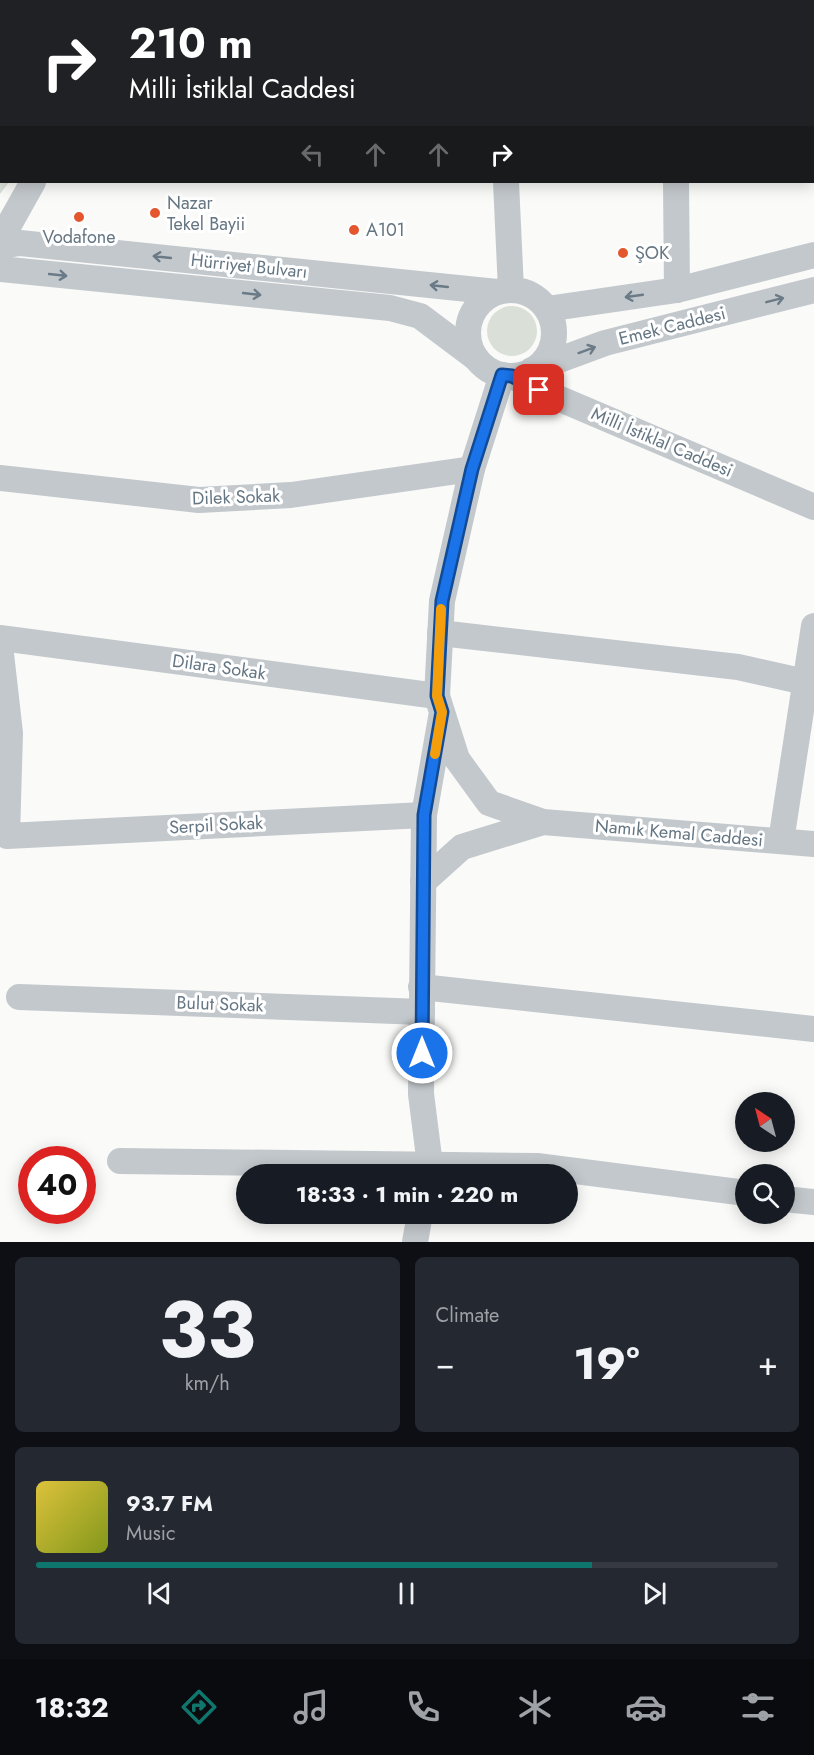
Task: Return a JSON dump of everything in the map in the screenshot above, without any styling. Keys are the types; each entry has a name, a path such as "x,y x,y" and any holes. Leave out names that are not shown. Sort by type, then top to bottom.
{"street":[{"path":"0,241 32,183"},
{"path":"504,291 506,183"},
{"path":"676,183 677,290"},
{"name":"Hürriyet Bulvarı","path":"0,246 20,243 504,291"},
{"name":"Emek Caddesi","path":"547,309 677,290 814,255"},
{"name":"Hürriyet Bulvarı","path":"0,269 390,308 420,316 476,358"},
{"name":"Emek Caddesi","path":"515,374 605,343 814,290"},
{"path":"504,291 524,292 537,299 547,309 554,336 543,362 515,374 483,366 476,358 470,346 468,334 470,320 476,308 485,298 504,291"},
{"path":"428,1164 421,1094 424,815 440,704 442,601 472,469 515,374"},
{"name":"Milli İstiklal Caddesi","path":"515,374 539,390 809,502"},
{"name":"Dilek Sokak","path":"0,478 199,500 291,495 472,469"},
{"path":"781,841 814,626"},
{"path":"440,633 738,667 805,682"},
{"name":"Dilara Sokak","path":"0,638 440,704"},
{"name":"Serpil Sokak","path":"0,645 10,733 7,836 424,815"},
{"path":"440,704 457,759 489,803 543,822"},
{"path":"423,882 462,847 543,822"},
{"name":"Namık Kemal Caddesi","path":"543,822 814,844"},
{"name":"Bulut Sokak","path":"19,997 422,999 814,1029"},
{"path":"120,1161 236,1164"},
{"path":"578,1171 735,1192"},
{"path":"795,1199 814,1202"},
{"path":"415,1242 418,1224"}],"shaded area":[{"path":"0,183 8,183 0,194"},
{"path":"517,306 530,313 536,321 536,341 530,349 522,355 507,356 494,349 488,341 487,326 494,313 502,307"}],"slow traffic":[{"path":"435,754 442,712 437,696 441,609"}],"place":[{"name":"Nazar Tekel Bayii","path":"155,213"},
{"name":"Vodafone","path":"79,217"},
{"name":"A101","path":"354,230"},
{"name":"ŞOK","path":"623,253"}],"route":[{"path":"422,1053 424,815 442,712 437,696 442,601 472,469 502,375 512,376 539,390"}]}
